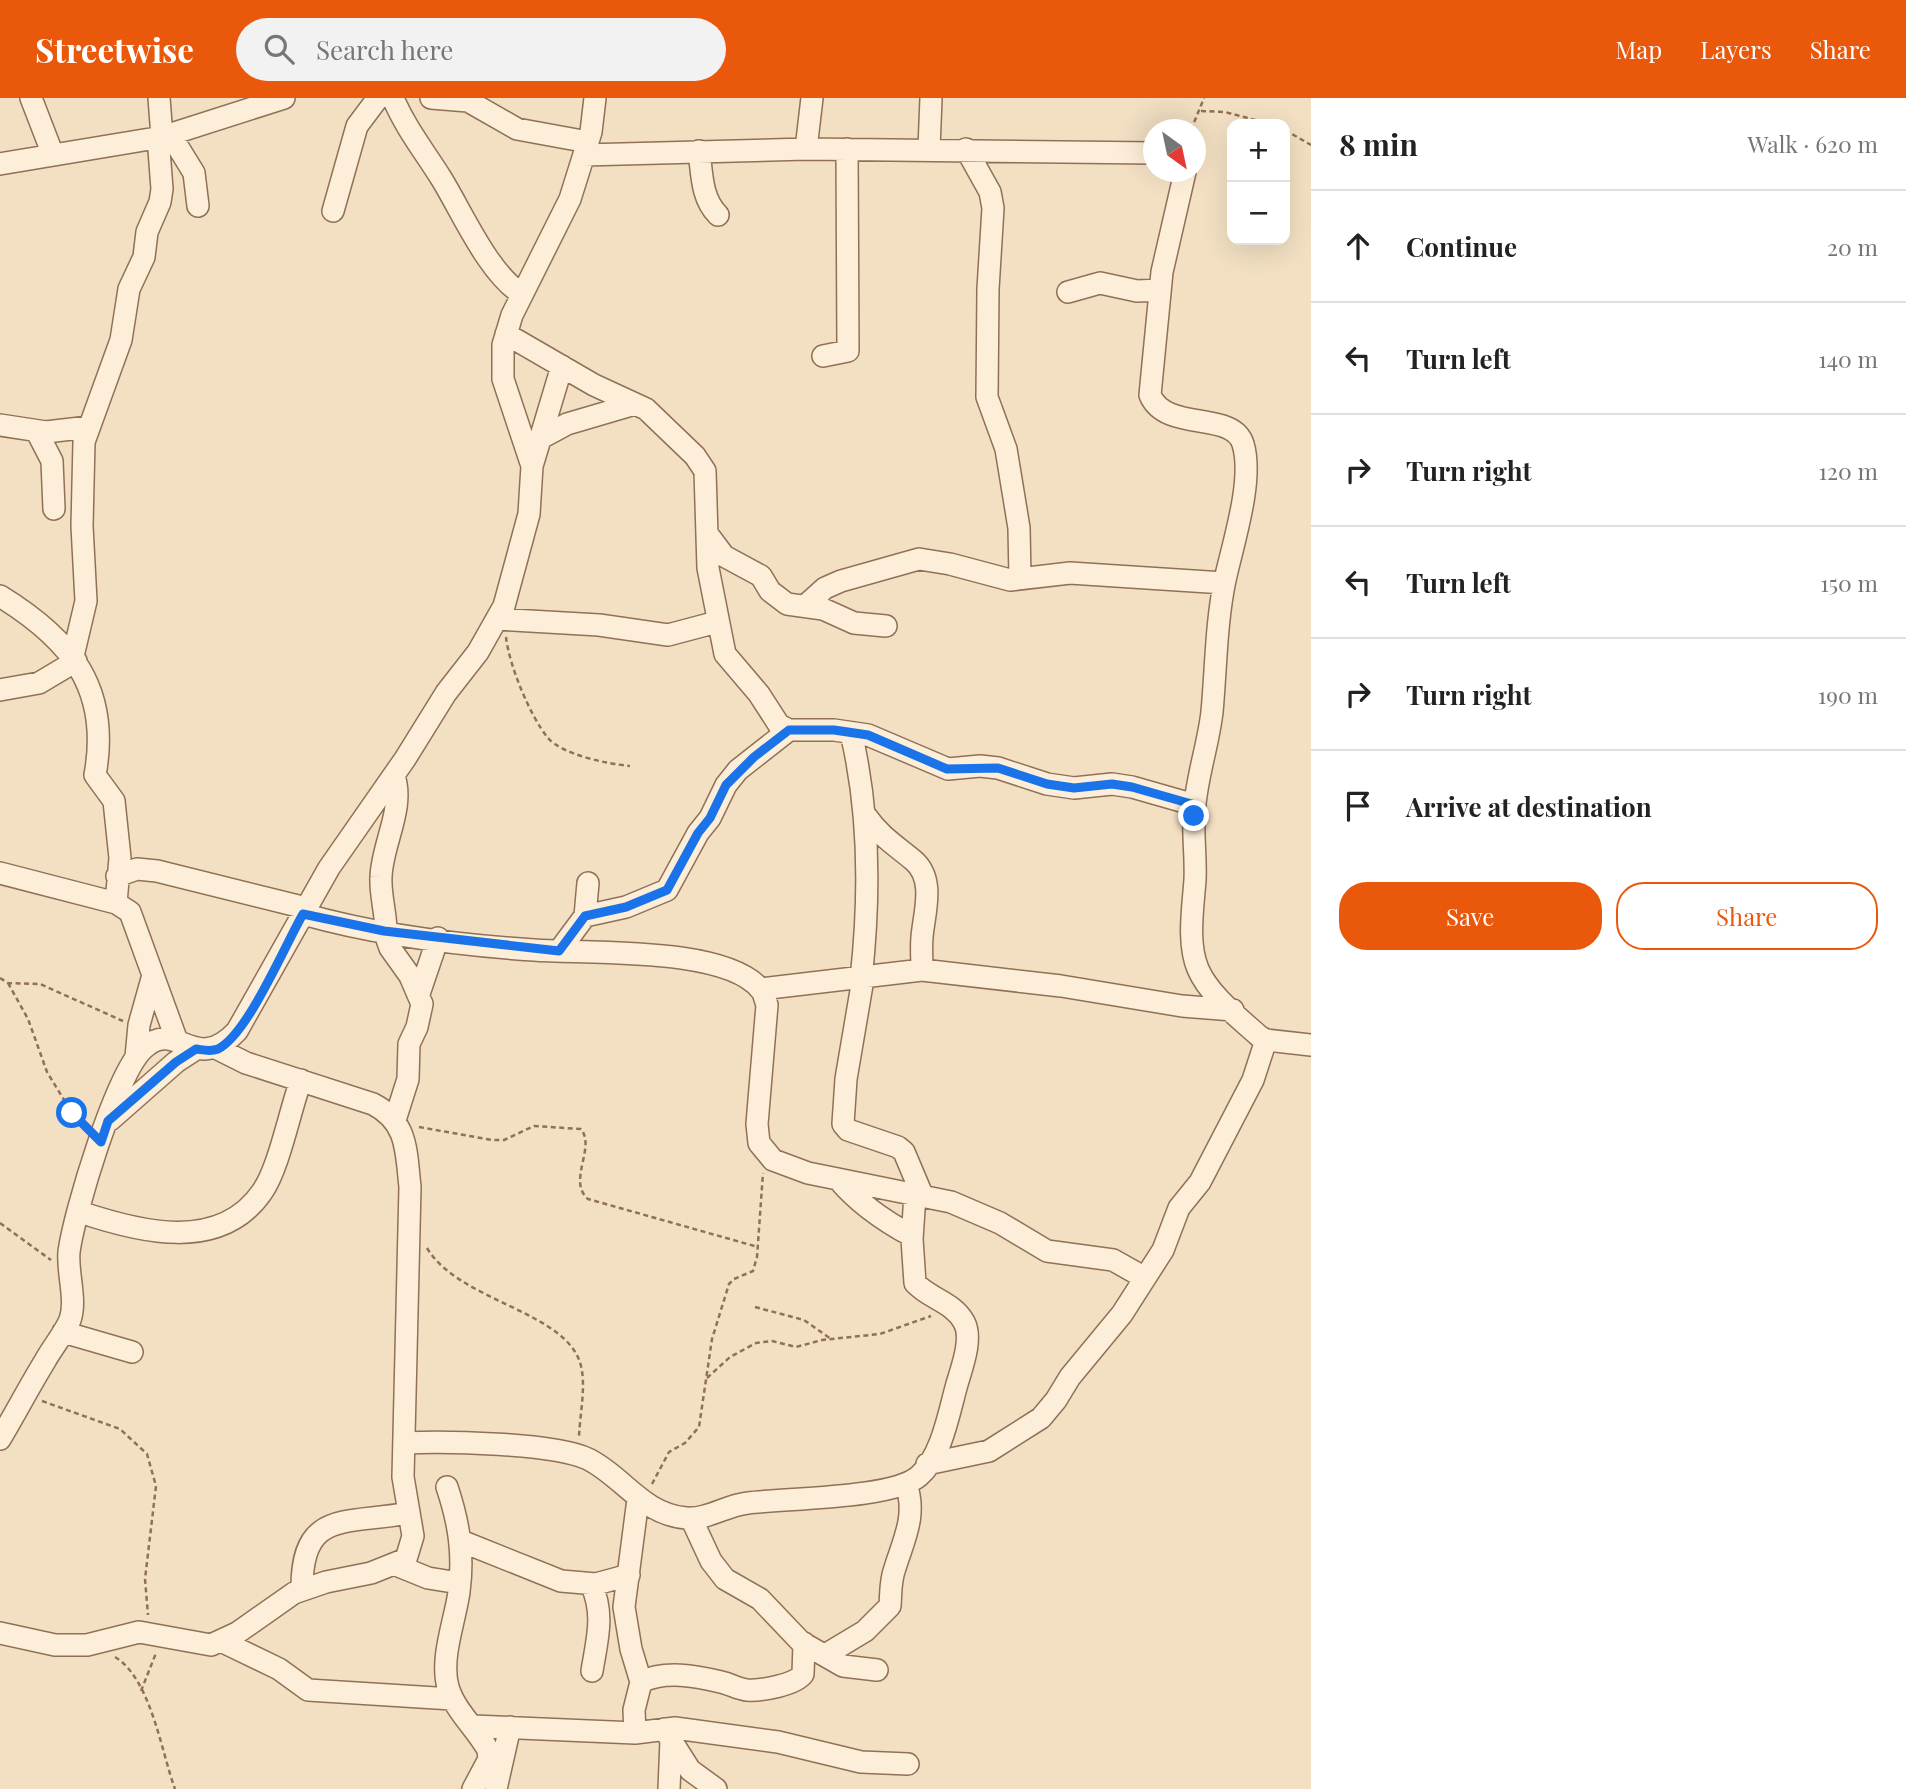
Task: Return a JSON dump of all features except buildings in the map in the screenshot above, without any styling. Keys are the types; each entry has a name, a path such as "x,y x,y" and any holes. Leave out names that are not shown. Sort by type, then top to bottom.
{"street":[{"path":"31,98 53,155"},
{"path":"0,690 38,683 74,659 86,601 82,526 84,442 121,340 129,289 144,257 147,232 160,202 163,136 159,98"},
{"path":"0,164 163,136 284,98"},
{"path":"333,211 357,126 378,98"},
{"path":"393,98 406,126 492,262 514,289 522,294"},
{"path":"431,98 468,101 517,129 586,148 699,151 966,149 1143,153"},
{"path":"532,466 503,379 503,345 522,294 570,199 586,148 595,98"},
{"path":"806,149 812,98"},
{"path":"929,149 931,98"},
{"path":"163,136 194,173 198,206"},
{"path":"823,356 848,351 847,149"},
{"path":"966,149 990,192 993,208 987,300 987,397 1006,449 1019,528 1020,578"},
{"path":"699,151 707,198 718,215"},
{"path":"1183,182 1160,290 1149,377 1150,395 1154,405 1166,414 1219,425 1232,431 1242,440 1245,454 1243,489 1224,583 1212,715 1195,805 1193,948 1198,969 1207,985 1266,1040 1311,1045"},
{"path":"1068,292 1100,283 1137,291 1160,290"},
{"path":"506,334 635,404 667,427 705,471 709,568 725,654 759,694 779,724 789,730 851,733 910,751 947,769 998,768 1047,784 1074,788 1112,784 1195,805"},
{"path":"104,1132 176,1062 197,1046 237,1031 329,868 394,776 446,693 501,619 529,514 532,466 562,366"},
{"path":"541,438 567,424 635,404"},
{"path":"0,425 37,432 68,432 89,427"},
{"path":"37,432 52,461 54,509"},
{"path":"709,536 724,556 761,576 778,598 787,604 823,609 854,623 886,626"},
{"path":"805,606 825,588 906,561 950,564 981,574 1020,578 1069,573 1224,583"},
{"path":"0,596 61,640 92,693 98,741 95,775 114,801 120,858 116,903"},
{"path":"501,619 599,625 668,635 717,622"},
{"path":"585,916 626,907 667,890 698,833 710,818 726,785 746,763 789,730"},
{"path":"404,1443 535,1448 578,1455 604,1469 640,1500 661,1512 691,1518 745,1503 831,1497 906,1484 919,1476 934,1455 953,1400 967,1338 966,1324 947,1303 915,1283 912,1236 919,1196 904,1152 898,1147 848,1130 843,1124 846,1079 862,979 864,946 866,816 851,733"},
{"path":"394,776 399,798 392,815 381,877 385,931 390,947 419,994 422,1009 409,1044 408,1079 397,1122"},
{"path":"866,816 884,840 914,861 924,873 927,905 922,935 922,970"},
{"path":"117,876 137,869 158,871 216,883 305,911 385,931 559,951 677,956 734,972 761,989 767,1005 768,1020 757,1124 759,1143 773,1160 838,1179 978,1212 1046,1251 1113,1260 1145,1278"},
{"path":"0,873 116,903 130,912 136,922 153,975 197,1046"},
{"path":"559,951 585,916 588,883"},
{"path":"419,994 438,938"},
{"path":"761,989 922,970 1061,986 1182,1006 1233,1010"},
{"path":"136,1058 139,1025 153,975"},
{"path":"927,1465 989,1451 1041,1418 1084,1358 1122,1314 1163,1250 1180,1208 1200,1182 1252,1080 1266,1040"},
{"path":"0,1439 70,1320 70,1249 80,1212 104,1132 126,1072 144,1047 155,1041 197,1046 388,1111 397,1122 405,1144 411,1230 403,1477 412,1542 406,1559 396,1565 302,1590 273,1604 223,1642 211,1645 193,1644 151,1633 114,1636 87,1645 55,1645 0,1633"},
{"path":"80,1212 168,1233 209,1230 227,1224 264,1191 301,1080"},
{"path":"838,1179 850,1194 891,1225 912,1236"},
{"path":"62,1332 132,1352"},
{"path":"825,1655 865,1631 890,1606 891,1584 910,1525 911,1499 906,1484"},
{"path":"447,1487 461,1541 460,1578 447,1662 447,1683 452,1699 488,1750 489,1759 473,1789"},
{"path":"635,1732 634,1710 641,1682 631,1649 624,1607 640,1500"},
{"path":"302,1590 303,1556 311,1539 320,1531 346,1521 408,1513"},
{"path":"691,1518 711,1561 725,1579 760,1598 804,1643 843,1665 877,1670"},
{"path":"461,1541 561,1581 591,1584 629,1575"},
{"path":"396,1565 428,1578 460,1578 493,1554"},
{"path":"591,1584 597,1597 600,1621 592,1671"},
{"path":"600,1621 627,1620"},
{"path":"223,1642 268,1663 308,1690 452,1699"},
{"path":"641,1682 658,1676 674,1675 723,1682 745,1690 793,1681 803,1674 804,1643"},
{"path":"473,1726 635,1732 778,1742 862,1762 908,1763"},
{"path":"496,1789 510,1727"},
{"path":"667,1734 669,1789"},
{"path":"667,1734 690,1770 716,1789"}],"path":[{"path":"1197,119 1204,98"},
{"path":"1201,111 1224,111 1252,119"},
{"path":"1290,133 1311,145"},
{"path":"501,619 513,665 549,739 601,763 630,766"},
{"path":"0,978 8,983 28,1019 47,1072 72,1113 104,1132"},
{"path":"8,983 40,984 116,1020 139,1025"},
{"path":"397,1122 492,1140 504,1140 534,1126 581,1129 585,1142 581,1188 588,1199 758,1247"},
{"path":"640,1500 669,1452 696,1434 712,1339 729,1284 753,1270 758,1247 765,1152"},
{"path":"0,1223 68,1276"},
{"path":"411,1230 433,1257 460,1282 518,1308 565,1339 575,1351 582,1380 578,1455"},
{"path":"707,1378 730,1357 756,1343 772,1341 796,1348 831,1339 880,1334 929,1319 947,1303"},
{"path":"755,1307 804,1320 831,1339"},
{"path":"26,1394 120,1429 147,1454 156,1486 145,1587 155,1661 141,1691"},
{"path":"107,1655 127,1666 141,1691 175,1789"}],"route":[{"path":"72,1113 88,1125 101,1142 108,1121 176,1062 196,1049 218,1049 228,1042 250,1011 303,914 334,923 384,931 559,951 585,916 626,907 667,890 678,875 691,844 710,818 726,785 738,770 789,730 834,730 868,735 947,769 980,766 998,768 1047,784 1074,788 1112,784 1132,787 1195,805 1194,816"}]}
